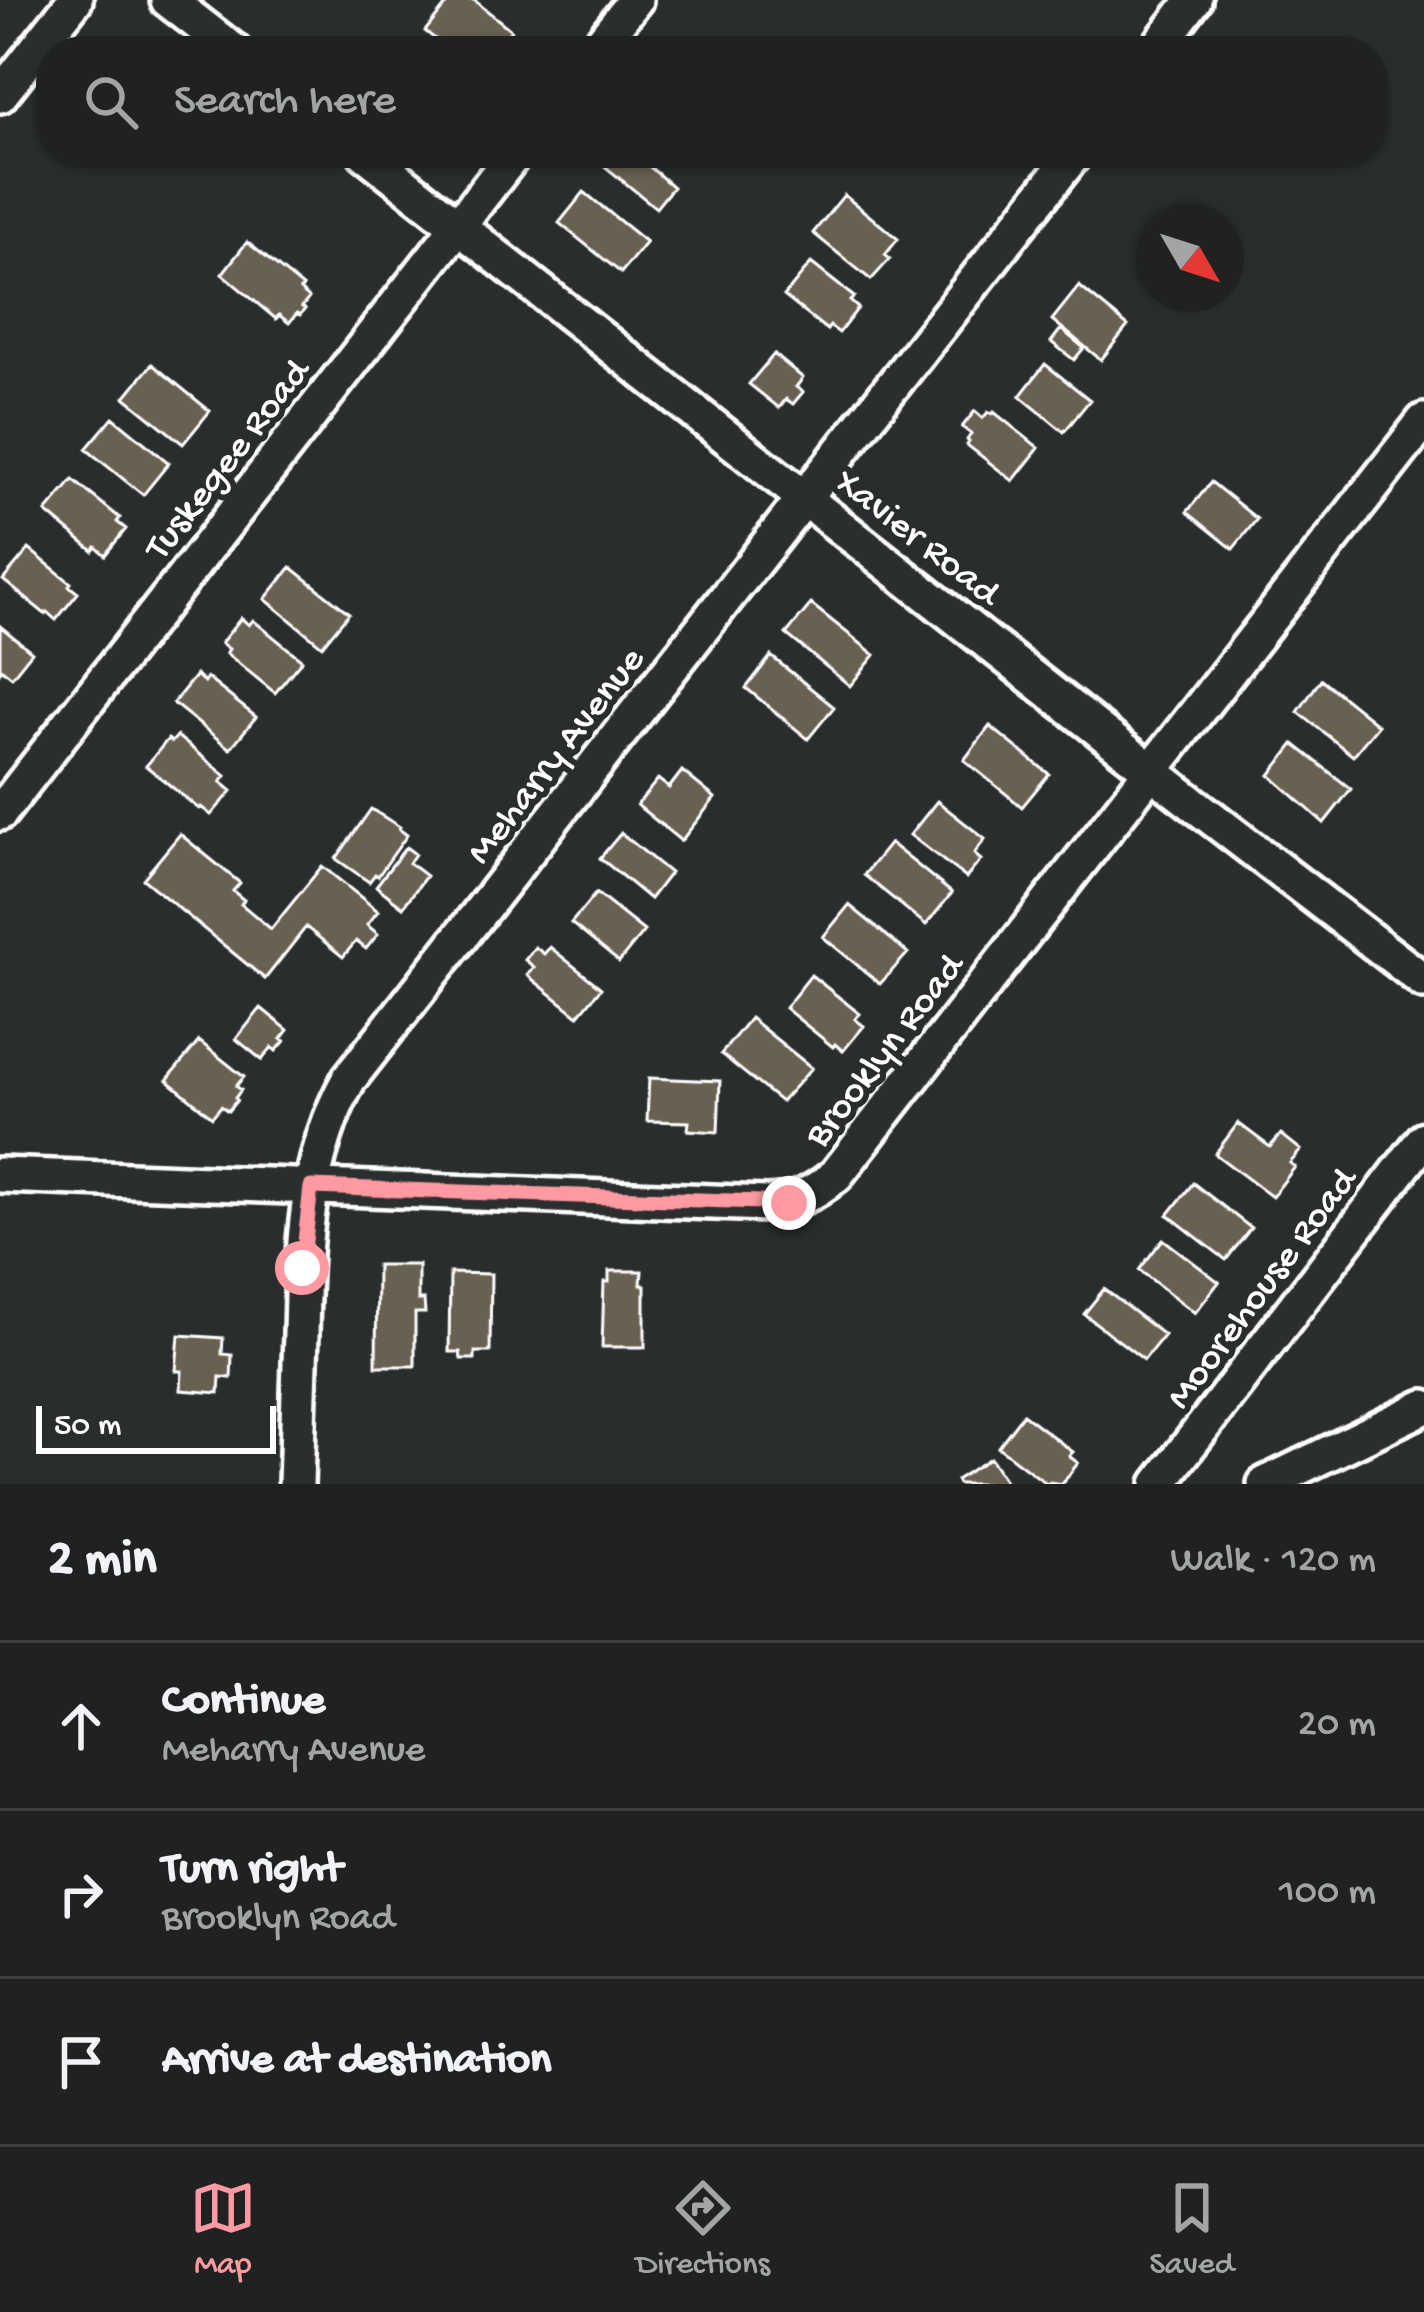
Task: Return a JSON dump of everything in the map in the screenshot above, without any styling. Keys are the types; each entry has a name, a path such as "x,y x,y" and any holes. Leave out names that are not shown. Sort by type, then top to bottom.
{"street":[{"path":"47,36 76,0"},
{"path":"168,0 215,36"},
{"path":"607,36 635,0"},
{"path":"1166,36 1195,0"},
{"path":"0,95 36,50"},
{"name":"Xavier Road","path":"383,168 1424,981"},
{"name":"Tuskegee Road","path":"0,812 503,168"},
{"name":"Meharry Avenue","path":"296,1484 302,1268 311,1187 333,1108 350,1079 1063,168"},
{"name":"Brooklyn Road","path":"0,1175 766,1204 789,1203 814,1192 836,1175 1424,421"},
{"name":"Moorehouse Road","path":"1160,1484 1424,1139"},
{"path":"1265,1484 1424,1407"}],"building":[{"path":"450,0 474,0 511,30 506,36 431,36 425,31"},
{"path":"607,168 651,168 673,187 656,208"},
{"path":"584,192 646,242 621,273 559,223"},
{"path":"844,195 898,239 885,255 890,259 871,280 813,233"},
{"path":"247,242 303,287 300,290 309,298 305,309 289,323 279,315 276,319 222,274"},
{"path":"811,263 854,297 850,301 858,308 839,333 830,326 827,330 784,296"},
{"path":"1079,286 1128,326 1101,360 1052,320"},
{"path":"1061,329 1084,348 1074,360 1051,342"},
{"path":"774,354 803,378 796,387 803,392 793,404 786,399 779,408 749,384"},
{"path":"152,364 210,411 183,444 125,397"},
{"path":"1045,364 1090,400 1064,432 1020,396"},
{"path":"975,411 983,418 994,412 1039,448 1013,481 967,445 971,434 962,427"},
{"path":"113,417 169,463 143,495 86,449"},
{"path":"73,480 120,518 117,522 126,529 105,555 96,547 93,551 46,512"},
{"path":"1211,482 1257,519 1233,549 1187,512"},
{"path":"29,549 78,593 56,620 3,580"},
{"path":"291,567 349,613 322,646 265,599"},
{"path":"811,604 875,655 850,686 786,634"},
{"path":"241,618 249,625 253,620 302,660 275,693 226,653 229,649 221,643"},
{"path":"0,626 32,652 12,677 0,672"},
{"path":"771,656 834,707 808,739 746,688"},
{"path":"196,675 204,682 207,678 256,717 230,749 173,703"},
{"path":"1321,679 1378,725 1353,756 1298,712"},
{"path":"990,726 1049,774 1022,807 964,760"},
{"path":"177,736 226,776 221,782 232,791 211,815 146,766 168,739 172,742"},
{"path":"1294,744 1351,789 1324,823 1270,775"},
{"path":"682,771 715,798 681,841 637,805 658,779 669,788"},
{"path":"937,801 985,839 974,854 981,860 966,878 910,835"},
{"path":"371,809 407,835 369,882 336,859"},
{"path":"621,833 670,873 650,899 600,858"},
{"path":"180,834 240,883 233,891 244,900 241,904 271,929 322,866 378,911 367,925 378,934 366,949 356,941 343,957 306,927 265,979 143,879"},
{"path":"890,843 952,893 926,925 864,875"},
{"path":"406,847 415,854 409,863 426,876 403,907 376,886"},
{"path":"596,893 644,931 619,962 571,923"},
{"path":"849,905 908,953 880,984 823,937"},
{"path":"535,947 544,954 550,947 601,988 578,1016 527,975 534,967 525,960"},
{"path":"811,975 860,1014 855,1019 864,1026 843,1051 785,1008"},
{"path":"261,1008 288,1030 281,1039 285,1041 276,1051 272,1047 262,1060 236,1039"},
{"path":"750,1018 812,1068 781,1102 721,1054"},
{"path":"199,1041 244,1077 236,1086 241,1090 237,1100 228,1111 221,1106 212,1117 167,1080"},
{"path":"649,1078 720,1081 718,1132 688,1130 689,1122 647,1121"},
{"path":"1238,1123 1270,1147 1281,1134 1301,1150 1290,1163 1295,1167 1272,1197 1215,1154"},
{"path":"1193,1183 1251,1228 1226,1260 1168,1215"},
{"path":"1163,1239 1219,1282 1195,1313 1139,1270"},
{"path":"377,1265 418,1265 418,1300 424,1300 425,1313 415,1313 415,1366 376,1366"},
{"path":"609,1271 642,1271 645,1347 602,1347 604,1282 609,1282"},
{"path":"450,1273 491,1274 490,1352 475,1352 475,1359 461,1359 460,1352 449,1352"},
{"path":"1104,1289 1164,1335 1144,1360 1084,1314"},
{"path":"179,1335 223,1338 222,1354 232,1355 231,1378 220,1377 219,1393 181,1390 182,1371 176,1371"},
{"path":"1023,1414 1073,1452 1069,1456 1078,1463 1062,1484 1047,1484 998,1447"},
{"path":"990,1458 1007,1484 958,1484 956,1480"}],"route":[{"path":"302,1268 311,1187 789,1203"}]}
